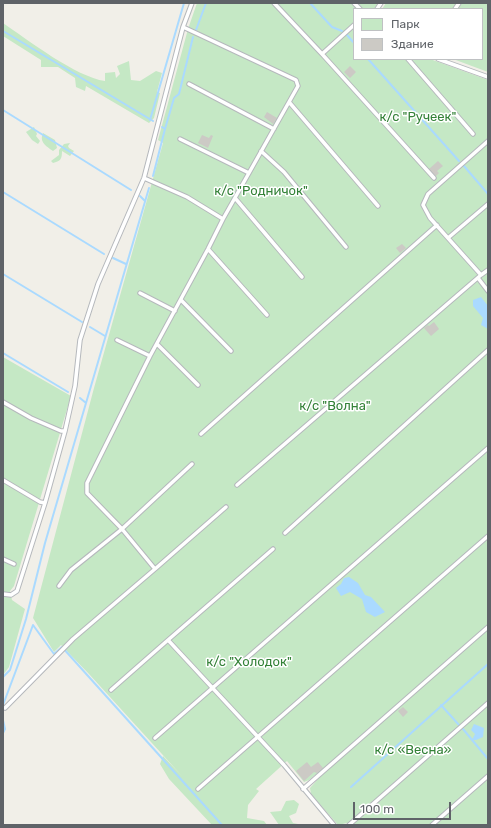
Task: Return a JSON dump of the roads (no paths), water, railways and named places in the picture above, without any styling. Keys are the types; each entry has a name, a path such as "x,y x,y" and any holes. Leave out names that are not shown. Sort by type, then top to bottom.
{"lane":[{"path":"3,594 11,595 17,591 45,503 65,431 75,386 82,333 98,284 144,178 183,27 192,3"},
{"path":"274,3 434,178"},
{"path":"322,54 353,26"},
{"path":"155,569 122,529 87,493 87,483 156,344 175,312 234,198 298,86 296,80 183,27"},
{"path":"409,60 473,134"},
{"path":"441,60 488,77"},
{"path":"189,84 274,129"},
{"path":"289,102 378,206"},
{"path":"180,139 249,173"},
{"path":"481,275 430,218 423,205 428,194 488,141"},
{"path":"261,151 284,172 346,247"},
{"path":"144,178 187,197 223,219"},
{"path":"234,198 302,277"},
{"path":"448,238 488,204"},
{"path":"201,434 437,225"},
{"path":"208,249 267,316"},
{"path":"237,485 488,270"},
{"path":"478,278 488,291"},
{"path":"140,293 175,312"},
{"path":"181,300 231,351"},
{"path":"117,340 150,356"},
{"path":"156,344 198,385"},
{"path":"285,533 488,350"},
{"path":"3,402 31,418 61,431 65,431"},
{"path":"155,738 214,689 488,448"},
{"path":"59,586 71,570 122,529 192,464"},
{"path":"3,480 40,502 45,503"},
{"path":"5,708 73,639 226,506"},
{"path":"198,789 488,536"},
{"path":"111,690 274,549"},
{"path":"3,560 14,564"},
{"path":"303,789 488,627"},
{"path":"168,640 284,765 334,825"},
{"path":"349,825 488,703"},
{"path":"432,825 488,776"}],"water":[{"path":"481,297 488,306 488,329 481,325 483,318 473,306 473,300"},
{"path":"349,577 358,583 365,595 371,597 385,612 375,617 366,612 362,599 350,592 341,596 336,588 341,584 344,578"},
{"path":"474,724 484,728 483,737 472,740 475,734 471,730"}],"waterway":[{"path":"150,120 184,3"},
{"path":"196,30 206,3"},
{"path":"310,3 332,27 342,31"},
{"path":"3,31 153,121"},
{"path":"347,35 353,42"},
{"path":"165,129 174,98 179,94 193,37"},
{"path":"369,60 459,161"},
{"path":"3,110 131,190"},
{"path":"153,176 165,129 162,127"},
{"path":"464,166 488,194"},
{"path":"3,677 10,670 26,619 45,543 149,188"},
{"path":"3,192 104,254"},
{"path":"140,196 145,201"},
{"path":"113,258 126,264"},
{"path":"3,274 82,322"},
{"path":"90,327 105,336"},
{"path":"3,353 68,392"},
{"path":"80,398 86,403"},
{"path":"3,705 33,625 54,654 62,647 222,825"},
{"path":"351,787 488,664"},
{"path":"441,705 459,725"},
{"path":"3,720 5,729 3,733"},
{"path":"463,729 488,759"}],"park label":[{"name":"к/с \"Ручеек\"","path":"418,117"},
{"name":"к/с \"Родничок\"","path":"261,191"},
{"name":"к/с \"Волна\"","path":"335,406"},
{"name":"к/с \"Холодок\"","path":"249,662"},
{"name":"к/с «Весна»","path":"413,750"}]}
